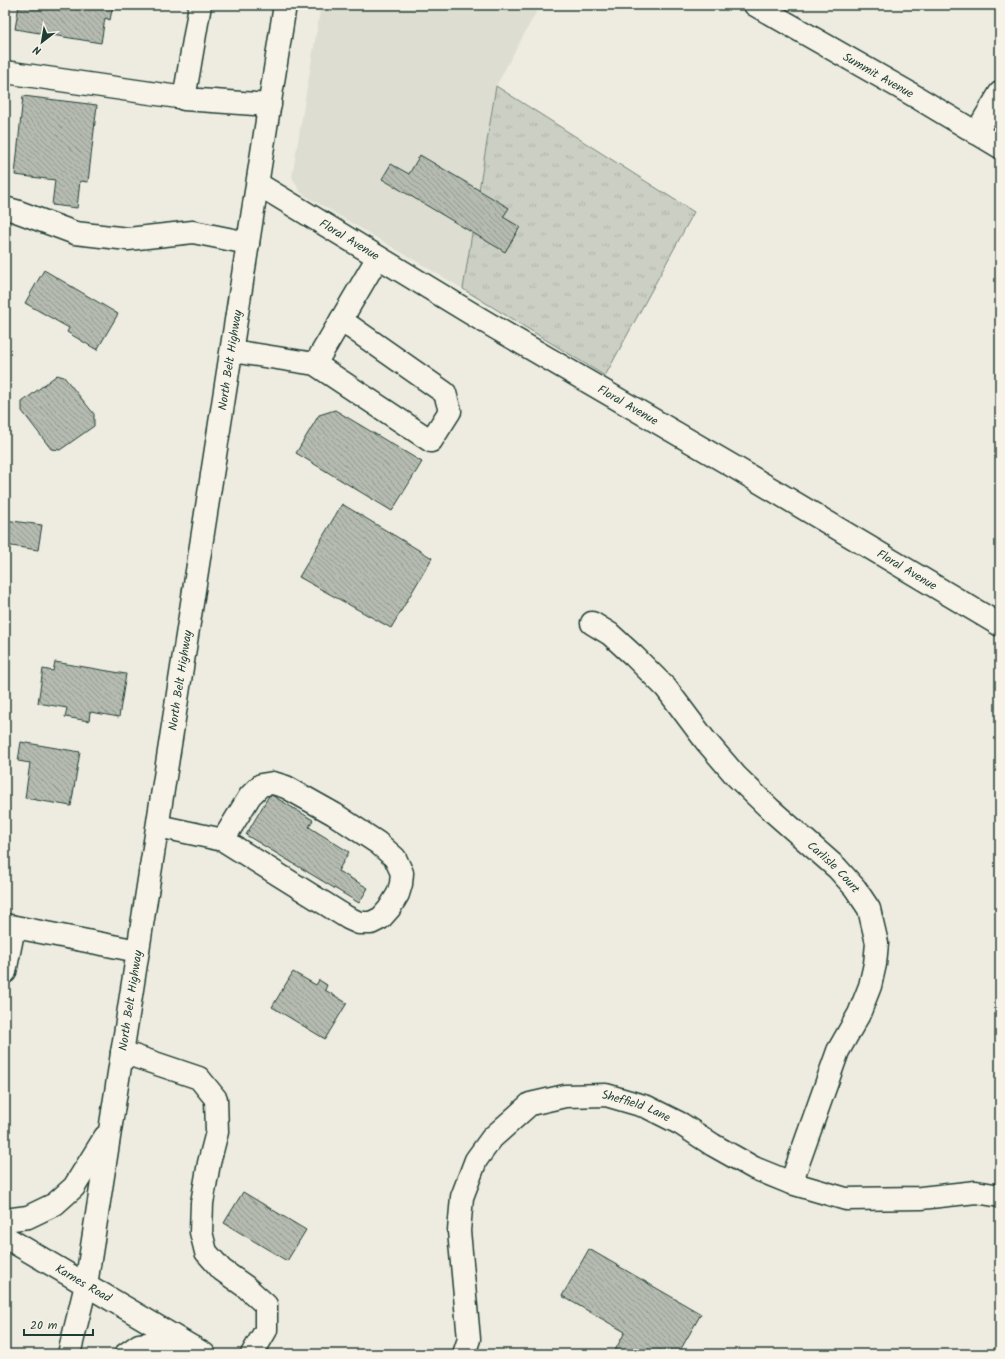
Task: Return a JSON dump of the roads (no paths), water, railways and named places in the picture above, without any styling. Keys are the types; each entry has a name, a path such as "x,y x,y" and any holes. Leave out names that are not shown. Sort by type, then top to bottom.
{"street":[{"path":"184,98 200,5"},
{"name":"North Belt Highway","path":"69,1354 86,1285 285,5"},
{"name":"Summit Avenue","path":"755,5 913,95 1000,147"},
{"path":"5,72 184,99 270,105"},
{"path":"976,133 1000,93"},
{"name":"Floral Avenue","path":"258,184 477,317 1000,625"},
{"path":"5,208 76,233 128,239 193,232 248,243"},
{"path":"314,364 378,257"},
{"path":"232,351 314,364 431,441 450,411 446,393 341,320"},
{"name":"Carlisle Court","path":"592,623 610,634 666,688 705,740 736,776 770,809 837,868 855,888 868,909 877,943 875,964 870,986 859,1014 838,1051 791,1183"},
{"path":"158,826 223,840 348,918 359,923 371,923 381,918 389,909 398,894 401,884 402,873 395,858 378,843 334,814 286,787 273,783 261,785 250,796 223,840"},
{"path":"5,972 9,926 138,951"},
{"path":"122,1052 199,1078 216,1099 217,1132 209,1163 202,1203 201,1232 206,1252 216,1264 246,1287 266,1305 266,1330 252,1354"},
{"name":"Sheffield Lane","path":"464,1354 469,1339 459,1231 462,1197 476,1160 492,1138 530,1104 565,1096 606,1095 647,1107 682,1124 713,1145 754,1168 791,1183 846,1199 921,1198 976,1192 1000,1196"},
{"path":"5,1220 28,1217 55,1204 74,1187 110,1129"},
{"name":"Karnes Road","path":"5,1237 199,1351"},
{"path":"126,1354 139,1345 164,1342 199,1351"}]}
